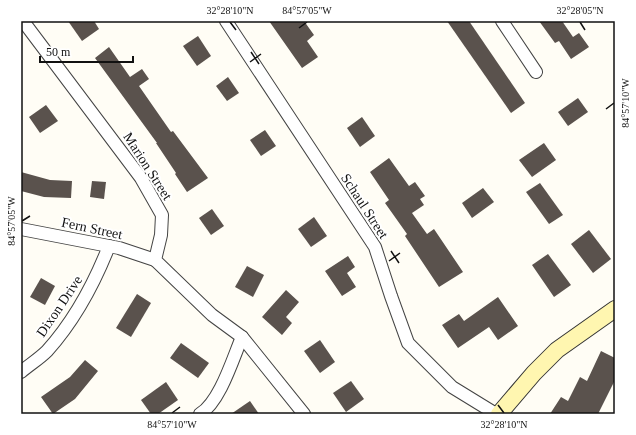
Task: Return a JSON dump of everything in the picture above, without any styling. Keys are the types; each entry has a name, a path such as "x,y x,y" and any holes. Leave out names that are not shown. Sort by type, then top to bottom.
{"street":[{"name":"Schaul Street","path":"226,21 375,247 390,296 408,343 452,387 496,414"},
{"path":"502,21 536,72"},
{"name":"Marion Street","path":"23,23 141,178 162,215 161,235 156,260"},
{"name":"Fern Street","path":"21,229 109,246 156,260"},
{"name":"Dixon Drive","path":"21,372 46,351 73,316 96,278 109,246"},
{"path":"156,260 212,315 242,337 304,414"},
{"path":"499,414 534,373 557,350 615,310"},
{"path":"200,414 207,410 220,390 242,337"}],"building":[{"path":"68,21 94,21 99,29 82,41"},
{"path":"269,21 304,21 314,35 307,41 318,57 302,68"},
{"path":"447,21 469,21 525,103 511,113"},
{"path":"539,21 562,21 573,37 579,33 589,47 571,59 559,41 555,43"},
{"path":"198,36 211,56 197,66 183,46"},
{"path":"109,47 130,77 142,69 149,79 139,86 171,132 173,131 208,178 187,192 157,143 95,58"},
{"path":"228,77 239,93 227,101 216,86"},
{"path":"578,98 588,112 568,126 558,112"},
{"path":"46,105 58,121 40,133 29,117"},
{"path":"362,117 375,136 360,147 347,128"},
{"path":"265,130 276,146 261,156 250,140"},
{"path":"544,143 556,160 532,177 519,160"},
{"path":"389,158 409,186 415,182 425,196 420,199 424,205 412,213 427,234 434,229 463,272 439,287 405,236 407,234 385,203 389,200 370,172"},
{"path":"21,172 50,180 72,181 71,198 44,197 21,191"},
{"path":"92,181 106,182 104,199 90,197"},
{"path":"540,183 563,215 549,224 526,192"},
{"path":"483,188 494,202 472,218 462,203"},
{"path":"212,209 224,226 211,235 199,218"},
{"path":"314,217 327,236 311,247 298,229"},
{"path":"589,230 611,259 593,273 571,244"},
{"path":"548,254 571,285 554,297 532,265"},
{"path":"348,256 355,267 347,273 356,287 342,296 325,271"},
{"path":"247,266 264,275 253,297 235,287"},
{"path":"41,278 55,286 45,305 30,297"},
{"path":"286,290 299,302 286,317 292,323 282,335 262,317"},
{"path":"137,294 151,303 131,337 116,328"},
{"path":"498,297 518,326 498,340 489,327 458,348 442,325 459,314 464,321"},
{"path":"320,340 335,362 320,373 304,351"},
{"path":"181,343 209,363 198,378 170,358"},
{"path":"601,351 615,358 615,380 598,414 550,414 561,397 568,401 580,377 587,381"},
{"path":"85,360 98,371 75,399 53,414 41,397 70,377"},
{"path":"351,381 364,399 346,412 333,393"},
{"path":"166,382 178,400 158,414 151,414 141,400"},
{"path":"250,401 259,414 231,414"}]}
